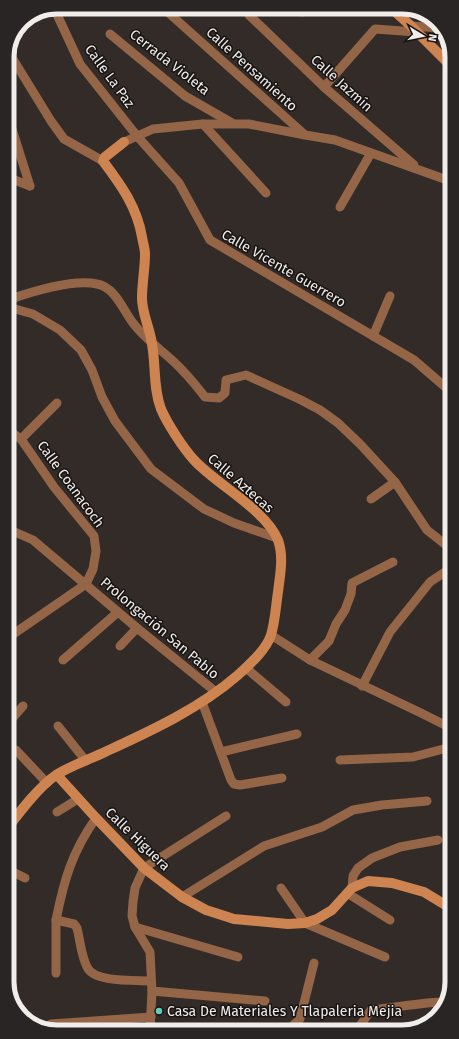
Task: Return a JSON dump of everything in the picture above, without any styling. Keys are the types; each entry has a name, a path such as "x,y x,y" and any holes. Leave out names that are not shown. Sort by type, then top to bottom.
{"street":[{"name":"Calle La Paz","path":"57,14 80,64 137,136"},
{"name":"Calle Pensamiento","path":"174,14 305,135"},
{"path":"398,14 445,60"},
{"name":"Calle Jazmín","path":"249,15 324,87 418,169"},
{"path":"324,87 376,28 433,28"},
{"name":"Cerrada Violeta","path":"110,34 185,96 233,124"},
{"path":"14,62 64,139 104,159 124,142 153,129 204,124 249,124 335,140 445,180"},
{"path":"204,124 266,193"},
{"path":"14,135 30,186 14,179"},
{"name":"Calle Vicente Guerrero","path":"137,136 179,183 210,240 414,360 445,387"},
{"path":"340,207 371,153"},
{"name":"Calle Aztecas","path":"14,820 46,783 57,775 150,731 202,702 246,668 262,649 271,635 277,599 281,562 280,546 277,538 265,521 193,460 163,413 159,402 155,381 152,344 144,316 142,298 145,253 141,231 136,212 128,196 104,159"},
{"path":"14,298 58,286 79,283 98,284 110,291 134,324 152,344 192,379 205,397 219,398 225,393 226,380 246,375 320,410 338,423 395,482 427,530 445,544"},
{"path":"373,336 390,296"},
{"path":"14,309 33,314 60,330 81,350 92,370 102,397 116,421 151,469 204,509 234,524 277,538"},
{"path":"21,439 57,403"},
{"name":"Calle Coanacoch","path":"14,434 21,439 54,487 94,536 96,551 92,569 86,584"},
{"path":"371,500 395,482"},
{"name":"Prolongación San Pablo","path":"14,532 33,540 136,628 216,692"},
{"path":"310,660 329,641 336,624 345,610 351,594 352,583 393,562"},
{"path":"362,686 390,632 430,582 445,572"},
{"path":"14,634 86,584"},
{"path":"63,660 118,612"},
{"path":"120,646 136,628"},
{"path":"271,635 310,660 445,725"},
{"path":"246,668 286,702"},
{"path":"202,702 231,780 234,784 240,786 282,778"},
{"path":"14,716 23,706"},
{"path":"58,726 86,761"},
{"path":"221,752 297,734"},
{"path":"340,760 413,757 445,749"},
{"path":"16,750 46,783"},
{"name":"Calle Higuera","path":"57,775 144,868 182,897 206,910 234,919 288,924 305,923 317,919 332,910 350,891 368,881 392,883 424,892 445,905"},
{"path":"57,812 78,799"},
{"path":"182,897 264,846 322,827 353,810 382,805 427,801"},
{"path":"150,1025 152,991 150,952 135,927 132,916 135,888 144,868 226,816"},
{"path":"56,973 56,920 63,887 76,850 96,818"},
{"path":"390,920 350,891 353,876 358,868 372,858 400,847 438,840"},
{"path":"14,872 25,878"},
{"path":"281,888 305,923 384,957"},
{"path":"56,920 74,924 77,928 87,968 93,975 107,979 151,981"},
{"path":"135,927 238,957"},
{"path":"293,1025 300,1019 314,963"},
{"path":"152,991 265,1001"},
{"path":"360,1025 371,1010 418,1003 440,1002"},
{"path":"51,1024 151,1017"}],"place":[{"name":"Casa De Materiales Y Tlapaleria Mejia","path":"159,1011"}]}
